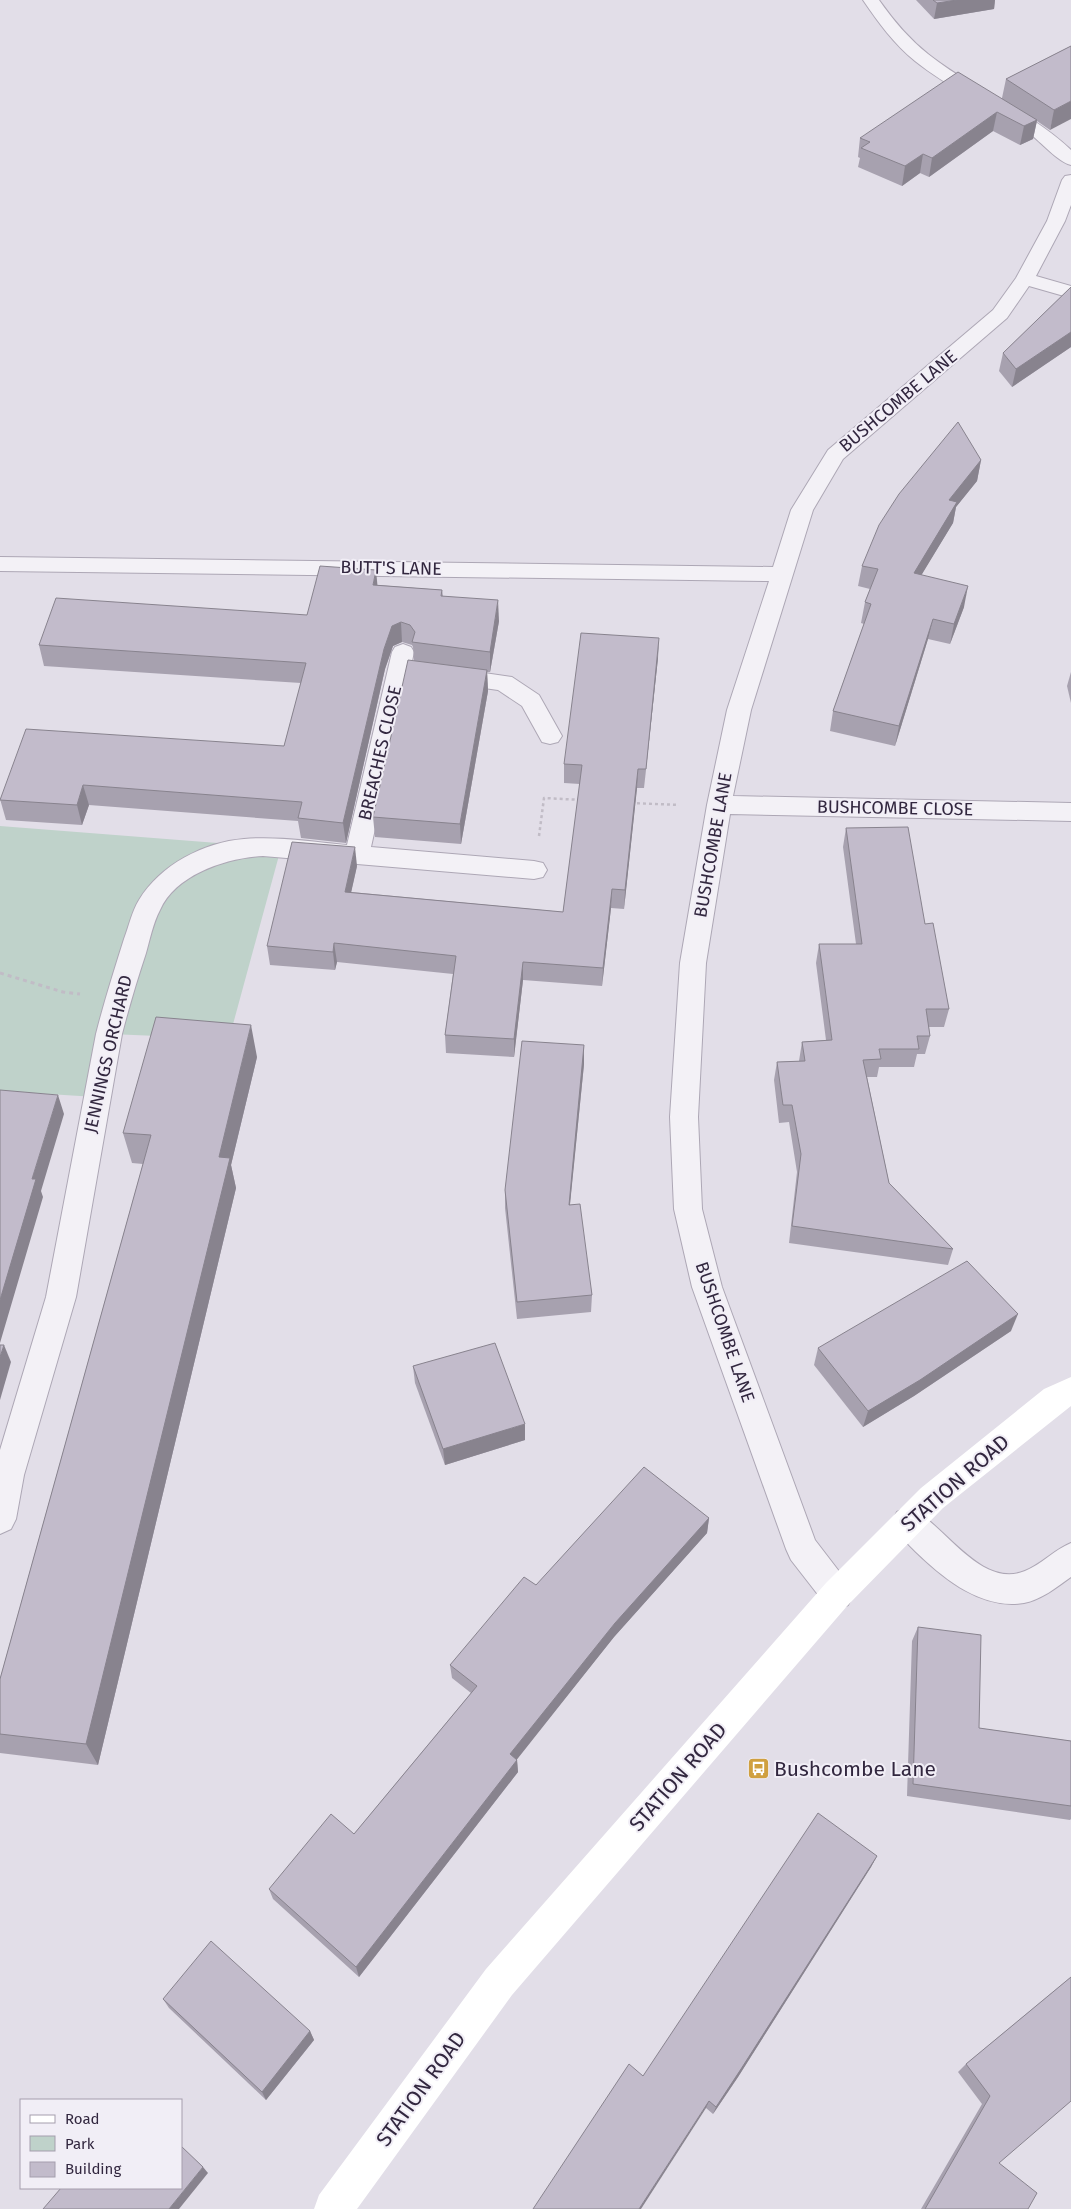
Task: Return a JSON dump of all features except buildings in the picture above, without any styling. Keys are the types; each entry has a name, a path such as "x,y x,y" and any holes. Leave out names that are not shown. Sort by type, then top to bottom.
{"street":[{"path":"870,0 884,20 928,63 1054,142 1071,160"},
{"name":"BUSHCOMBE LANE","path":"836,1594 802,1549 707,1288 688,1208 684,1117 693,963 719,805 739,710 802,510 835,454 1000,314 1025,279 1056,221 1071,180"},
{"path":"1025,279 1071,292"},
{"name":"BUTT'S LANE","path":"0,564 781,574"},
{"name":"BREACHES CLOSE","path":"357,855 412,667 504,683 531,701 550,736"},
{"name":"BUSHCOMBE CLOSE","path":"719,805 1071,812"},
{"name":"JENNINGS ORCHARD","path":"0,1519 4,1475 61,1297 96,1097 118,999 148,906 162,888 179,872 201,860 242,848 281,848 534,870"},
{"name":"STATION ROAD","path":"333,2209 499,1982 836,1594 932,1498 1055,1399 1071,1390"},
{"path":"908,1522 964,1573 984,1583 998,1586 1026,1587 1071,1558"}],"path":[{"path":"534,870 544,798 583,800"},
{"path":"623,802 682,806"},
{"path":"0,973 63,992 118,999"}],"green space":[{"path":"0,826 281,848 229,1039 110,1034 96,1097 0,1091"}],"place":[{"name":"Bushcombe Lane","path":"758,1769"}]}
